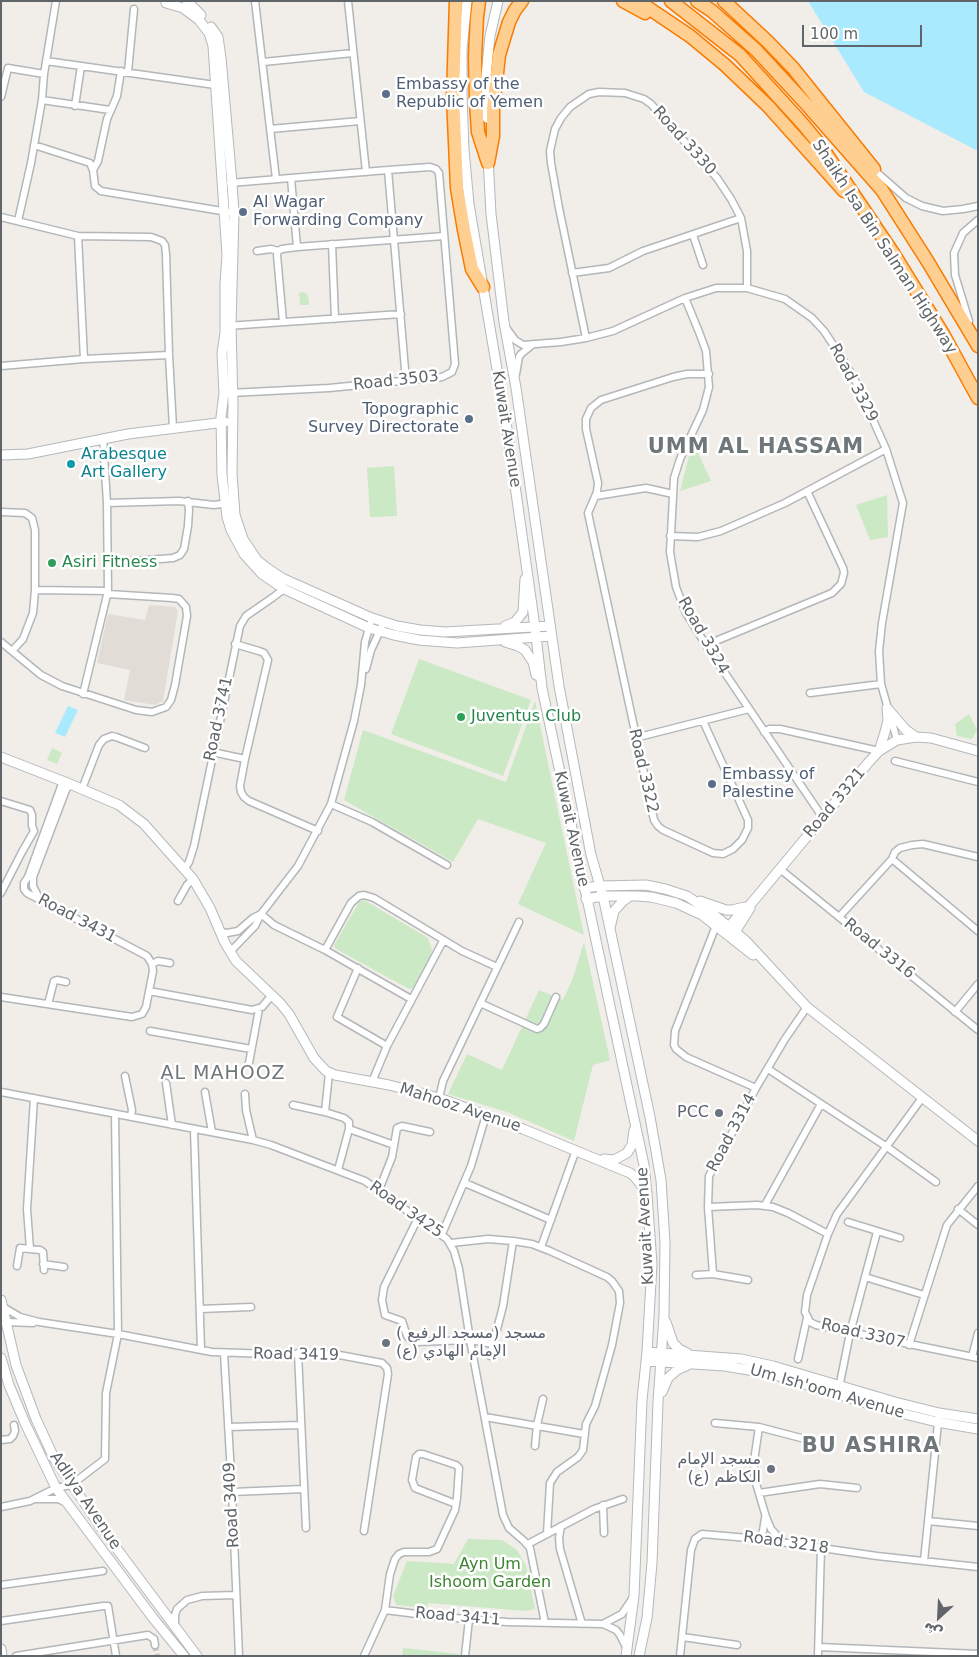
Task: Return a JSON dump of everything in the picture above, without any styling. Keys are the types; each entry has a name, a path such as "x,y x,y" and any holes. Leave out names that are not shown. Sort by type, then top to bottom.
{"highway":[{"path":"456,1 453,96 457,188 472,269 483,287"},
{"path":"479,1 475,57 476,101 478,132 488,163"},
{"path":"488,163 493,136 493,109 499,55 509,22 522,1"},
{"path":"623,1 711,53"},
{"path":"638,1 676,26 711,53 768,106 839,186 863,210"},
{"name":"Shaikh Isa Bin Salman Highway","path":"671,1 740,55 821,146 943,334 978,398"},
{"name":"Shaikh Isa Bin Salman Highway","path":"697,1 712,11 756,50 882,190 928,262 976,344"},
{"path":"724,1 767,40 793,68 874,170 882,190"}],"street":[{"path":"18,221 42,100 44,74 56,1"},
{"path":"187,1 203,16 219,44 221,58 230,212 225,284 228,326 222,353 233,422 231,530 244,554 262,574 284,589 369,628 406,638 431,642 457,643 536,637 550,631"},
{"path":"255,1 276,179"},
{"path":"348,1 366,172"},
{"name":"Kuwait Avenue","path":"466,1 462,69 464,150 469,204 506,422 542,688 644,1165 647,1194 652,1264 647,1357 642,1400 634,1596 626,1653"},
{"name":"Kuwait Avenue","path":"498,1 490,36 486,77 491,214 504,322 516,388 550,631 565,722 591,855 600,886 650,1116 661,1180 665,1234 664,1316 658,1402 652,1563 647,1618 639,1656"},
{"path":"164,2 183,8 212,32 215,85 228,184"},
{"path":"93,170 98,161 107,119 125,72 134,9"},
{"path":"263,62 353,53"},
{"path":"46,61 215,85"},
{"path":"75,106 81,66"},
{"path":"1,97 8,68 44,74"},
{"name":"Road 3330","path":"586,338 550,163 550,150 555,129 561,118 570,107 589,94 599,92 625,93 636,96 651,104 717,178 731,198 741,218 747,251 747,288"},
{"path":"42,100 110,110"},
{"path":"270,129 360,121"},
{"path":"34,145 86,161 92,166 95,186 102,191 230,212"},
{"name":"Road 3503","path":"228,393 328,388 446,377 454,369 439,173 436,168 430,167 388,170"},
{"path":"228,184 388,170 406,381"},
{"path":"874,170 906,198 922,206 943,211 978,206"},
{"path":"291,178 297,247"},
{"path":"1,217 78,236 151,237 162,241 166,254 173,428"},
{"path":"572,274 609,268 643,251 741,218"},
{"path":"976,344 954,275 954,253 963,233 978,220"},
{"path":"693,235 703,265"},
{"path":"78,236 84,359"},
{"path":"258,251 271,249 278,251 297,247 444,236"},
{"path":"332,244 334,319"},
{"path":"278,251 283,322"},
{"name":"Road 3329","path":"504,322 515,340 523,345 586,338 613,331 685,298 716,288 747,288 785,299 812,318 842,358 856,382 886,449 903,503 880,635 879,651 881,684 897,740"},
{"name":"Road 3324","path":"685,298 706,351 709,387 703,410 680,459 674,478 670,552 676,587 686,613 706,645 823,818"},
{"path":"228,326 401,314"},
{"path":"516,388 519,358 533,344"},
{"path":"1,366 84,359 169,356"},
{"name":"Road 3322","path":"703,721 748,820 748,828 745,835 738,845 728,853 713,853 658,826 653,817 588,516 590,506 596,496 598,483 586,424 588,414 595,404 673,377 708,374"},
{"path":"228,393 221,423 222,475 243,539 257,560 267,568 289,582 372,618 408,629 433,632 535,627 550,631"},
{"path":"1,455 37,453 102,438 233,422"},
{"path":"83,694 108,592 107,503 102,438"},
{"path":"670,536 713,534 785,503 886,449"},
{"path":"596,496 646,488 673,494"},
{"path":"706,645 832,593 838,587 843,579 843,568 807,491"},
{"path":"107,503 188,501 204,504 230,503"},
{"path":"108,563 180,556 184,549 188,526 188,501"},
{"path":"1,512 25,513 33,521 35,530 36,590 33,613 26,634 19,645 12,651"},
{"path":"490,630 509,625 520,617 524,605 527,572"},
{"name":"Road 3741","path":"185,868 194,846 235,644 243,619 284,589"},
{"path":"1,642 48,679 83,694 141,711 152,712 166,707 171,700 187,616 187,610 183,602 179,599 167,597 108,592 36,590"},
{"path":"361,684 364,648 372,618"},
{"path":"230,952 253,929 261,914 298,866 331,804 348,747 361,684 371,650 384,622"},
{"path":"490,640 511,643 525,650 533,662 536,676 542,688"},
{"path":"235,644 259,651 268,660 245,760 240,786 241,792 249,801 318,831"},
{"path":"810,693 881,684"},
{"path":"887,708 906,730 916,737"},
{"path":"764,732 768,729 780,729 879,751 886,732 887,708"},
{"path":"635,738 749,709"},
{"path":"82,788 99,745 104,739 112,736 145,748"},
{"name":"Road 3321","path":"730,932 742,911 750,905 879,751 897,740 916,737 931,738 978,751"},
{"path":"212,752 245,760"},
{"path":"1,757 82,788 119,805 144,824 185,868 210,908 230,952 244,970 272,995 289,1014 314,1058 322,1068 330,1073 325,1112"},
{"path":"895,761 978,782"},
{"name":"Road 3431","path":"67,782 66,790 46,835 33,871 24,883 24,889 27,893 144,955 152,964"},
{"path":"1,801 30,810 34,831 1,894"},
{"path":"331,804 372,822 447,865"},
{"path":"34,831 46,835"},
{"path":"839,917 892,860 895,852 900,848 918,844 978,857"},
{"path":"591,855 604,877 617,885"},
{"path":"892,860 978,931"},
{"name":"Road 3316","path":"780,869 978,1030"},
{"path":"178,901 187,884 193,879"},
{"path":"584,888 646,885 664,888 726,910 750,905"},
{"path":"325,950 351,903 359,896 364,895 374,898 443,941 497,967"},
{"path":"586,898 630,896 651,898 676,904 718,922"},
{"path":"609,933 610,922 614,912 623,900 630,896"},
{"path":"687,896 771,969"},
{"path":"746,941 744,925 750,905"},
{"path":"220,932 238,931 253,918 261,914"},
{"path":"261,914 274,925 325,950 411,999"},
{"path":"730,932 746,914"},
{"path":"439,1098 443,1081 519,922"},
{"path":"718,922 675,1032 674,1044 676,1050 686,1057 756,1088"},
{"path":"730,932 746,941 807,1007 978,1142"},
{"path":"372,1082 387,1046 443,941"},
{"path":"1,997 136,1017 144,1011 153,971 152,964 158,961 170,963"},
{"path":"358,968 337,1017 387,1046"},
{"path":"48,1004 54,981 66,982"},
{"path":"955,1012 978,984"},
{"path":"149,991 252,1010 259,1009"},
{"path":"249,1063 259,1009 272,995"},
{"path":"480,1002 540,1028 544,1024 556,997"},
{"name":"Road 3314","path":"713,1274 707,1189 710,1171 756,1088 785,1039 807,1007"},
{"path":"150,1031 251,1050"},
{"path":"768,1069 887,1147 936,1182"},
{"name":"Mahooz Avenue","path":"330,1073 402,1088 439,1098 486,1115 596,1158 635,1177 647,1194"},
{"path":"126,1076 132,1110 131,1117"},
{"path":"166,1083 172,1125"},
{"name":"Road 3425","path":"1,1092 271,1144 365,1181 442,1234 451,1243 458,1265 470,1340 503,1514 509,1528 528,1544"},
{"path":"205,1092 212,1132"},
{"path":"244,1094 253,1140"},
{"path":"30,1249 27,1209 34,1098"},
{"name":"Road 3307","path":"922,1098 837,1214 807,1295 805,1312 810,1322 816,1325 975,1358"},
{"path":"765,1205 821,1104"},
{"path":"293,1105 325,1112 349,1122 349,1129 338,1170"},
{"path":"34,1499 56,1488 71,1485 105,1459 106,1392 118,1334 115,1114"},
{"path":"442,1234 471,1166 486,1115"},
{"name":"Mahooz Avenue","path":"596,1158 614,1160 624,1156 632,1146 635,1125"},
{"path":"379,1190 389,1168 396,1130 400,1126 430,1132"},
{"path":"194,1129 201,1350"},
{"path":"349,1129 394,1145"},
{"path":"542,1247 576,1150"},
{"path":"464,1183 551,1220"},
{"path":"909,1345 947,1225 978,1186"},
{"path":"708,1207 765,1205 788,1213 828,1234"},
{"path":"958,1209 978,1225"},
{"path":"418,1218 384,1288 382,1300 384,1314 387,1317 402,1321 407,1336 413,1342 470,1340 493,1344"},
{"path":"848,1222 900,1238"},
{"path":"838,1396 850,1333 877,1232"},
{"path":"451,1243 476,1240 513,1241 542,1247 607,1278 619,1291 620,1303 607,1366 595,1406 586,1424 583,1450 581,1454 557,1472 552,1479 547,1534"},
{"path":"490,1356 503,1306 513,1241"},
{"path":"17,1266 19,1249 30,1249 42,1250 43,1267 64,1267"},
{"path":"696,1275 713,1274 748,1280"},
{"path":"865,1278 924,1295"},
{"name":"Road 3419","path":"2,1304 20,1317 39,1322 118,1334 224,1354 334,1354 382,1363 388,1371 364,1531"},
{"name":"Adliya Avenue","path":"2,1304 4,1321 16,1366 36,1419 54,1458 71,1485 197,1656"},
{"path":"200,1309 251,1307"},
{"path":"664,1316 673,1343 679,1349 692,1355"},
{"path":"798,1359 807,1318"},
{"name":"Road 3419","path":"4,1321 19,1324 39,1322"},
{"path":"975,1358 978,1332"},
{"name":"Road 3409","path":"224,1354 239,1656"},
{"path":"298,1354 306,1528"},
{"name":"Um Ish'oom Avenue","path":"647,1357 724,1356 756,1362 895,1402 978,1429"},
{"name":"Um Ish'oom Avenue","path":"661,1357 689,1364 725,1366 772,1374 838,1396 892,1411 938,1417 978,1419"},
{"name":"Adliya Avenue","path":"1,1358 25,1423 56,1488 153,1618 184,1656"},
{"path":"658,1402 668,1378 689,1364"},
{"path":"535,1446 537,1425 543,1400"},
{"path":"485,1417 584,1434"},
{"path":"924,1561 938,1417"},
{"path":"715,1423 759,1427 801,1438"},
{"path":"1,1440 10,1439 13,1436 16,1431 14,1425"},
{"path":"228,1427 302,1425"},
{"path":"759,1427 754,1480 771,1530 783,1542"},
{"path":"364,1656 384,1610 390,1574 395,1559 402,1553 430,1552 436,1549 452,1518 456,1504 460,1470 458,1466 419,1454 416,1457 412,1480 415,1488 456,1504"},
{"path":"759,1493 795,1486 820,1484 857,1488"},
{"path":"232,1492 304,1489"},
{"path":"1,1506 34,1499 58,1499 69,1505"},
{"path":"545,1624 528,1544 603,1505 623,1499"},
{"path":"603,1505 604,1533"},
{"path":"760,1539 766,1517"},
{"path":"928,1521 978,1526"},
{"path":"561,1526 560,1549 582,1624"},
{"name":"Road 3218","path":"680,1656 691,1550 695,1539 706,1533 978,1567"},
{"path":"818,1656 821,1547"},
{"path":"1,1585 103,1571"},
{"path":"175,1628 175,1615 181,1604 187,1600 202,1596 236,1595"},
{"path":"603,1624 622,1614 634,1596"},
{"path":"1,1621 108,1606 116,1656"},
{"name":"Road 3411","path":"384,1610 469,1619 545,1624 603,1624"},
{"path":"464,1656 469,1619"},
{"path":"603,1624 616,1630 623,1638 626,1653"},
{"path":"16,1656 148,1635 154,1639 155,1645"},
{"path":"683,1637 737,1645"},
{"path":"819,1647 978,1654"},
{"path":"1,1649 2,1656"}],"shaded area":[{"path":"149,605 175,607 178,611 163,701 155,705 124,700 130,670 97,663 108,614 145,620"}],"green space":[{"path":"304,292 308,296 309,305 300,305 299,293"},
{"path":"696,449 711,481 680,491 689,456"},
{"path":"394,466 397,516 370,517 367,468"},
{"path":"887,495 888,537 870,540 856,505"},
{"name":"Juventus Club","path":"419,659 531,700 503,776 391,734"},
{"path":"535,701 584,935 518,904 546,843 478,819 453,862 344,800 363,730 506,782"},
{"path":"969,714 977,730 972,739 957,736 955,724"},
{"path":"52,748 62,753 57,764 47,760"},
{"path":"364,900 428,938 432,950 430,957 413,988 409,989 336,949 334,945 360,901"},
{"path":"584,942 610,1060 593,1065 574,1141 507,1112 448,1094 467,1054 502,1070 539,990 563,1000 573,978"},
{"name":"Ayn Um Ishoom Garden","path":"468,1539 502,1540 517,1550 526,1566 535,1609 526,1611 428,1603 427,1608 396,1605 393,1596 407,1561 454,1564"},
{"path":"403,1648 459,1654 458,1656 402,1656"}],"water":[{"path":"808,1 978,1 978,151 864,92"},
{"path":"68,706 78,710 65,737 55,733"}],"tunnel":[{"path":"155,1645 157,1656"}],"place":[{"name":"Embassy of the Republic of Yemen","path":"386,94"},
{"name":"Al Wagar Forwarding Company","path":"243,212"},
{"name":"Topographic Survey Directorate","path":"469,419"},
{"name":"Arabesque Art Gallery","path":"71,464"},
{"name":"Asiri Fitness","path":"52,563"},
{"name":"Juventus Club","path":"461,717"},
{"name":"Embassy of Palestine","path":"712,784"},
{"name":"PCC","path":"719,1113"},
{"name":"( مسجد الرفيع) مسجد الإمام الهادي (ع)","path":"386,1343"},
{"name":"مسجد الإمام الكاظم (ع)","path":"771,1469"}],"district":[{"name":"UMM AL HASSAM","path":"756,448"},
{"name":"AL MAHOOZ","path":"223,1074"},
{"name":"BU ASHIRA","path":"871,1447"}]}
